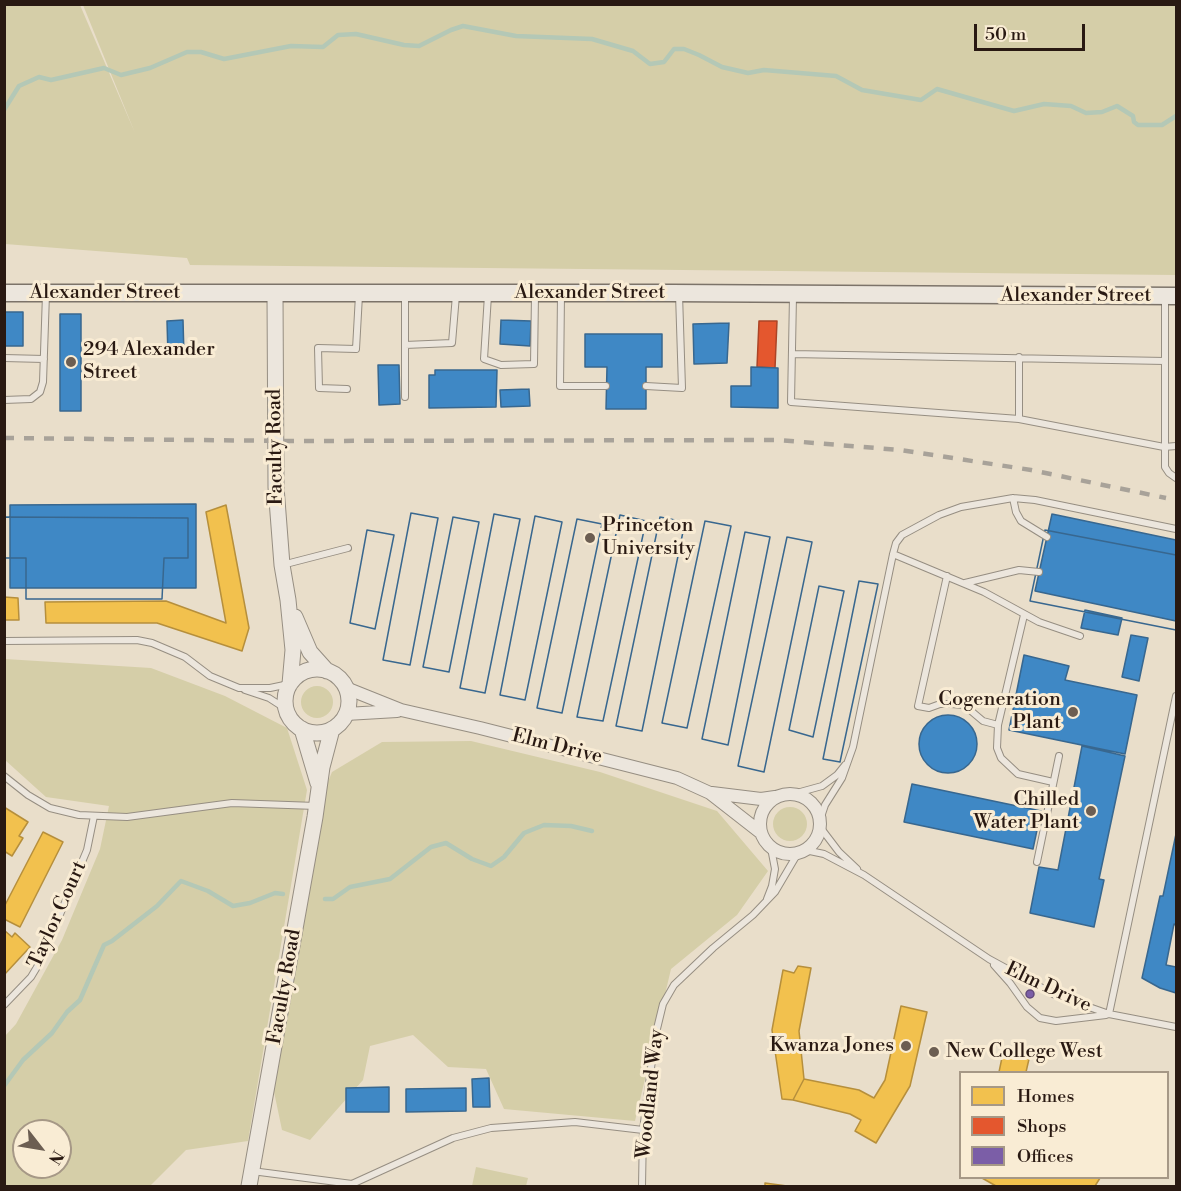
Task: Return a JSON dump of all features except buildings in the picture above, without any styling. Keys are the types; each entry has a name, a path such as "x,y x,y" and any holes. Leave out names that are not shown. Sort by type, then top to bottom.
{"main road":[{"name":"Alexander Street","path":"4,293 1171,296"}],"street":[{"name":"Faculty Road","path":"275,294 274,452 278,528 293,650 290,684"},
{"name":"Faculty Road","path":"288,600 310,652 327,671"},
{"path":"316,669 327,671 341,680 346,688 348,696 346,714 341,723 332,729 322,733 312,733 295,724 286,709 287,692 297,676 306,671 316,669"},
{"name":"Elm Drive","path":"346,688 401,710 637,766 677,778 710,793 760,832"},
{"name":"Elm Drive","path":"346,714 401,710"},
{"name":"Faculty Road","path":"302,729 319,786"},
{"name":"Faculty Road","path":"249,1186 319,786 332,729"},
{"name":"Elm Drive","path":"710,793 761,799 776,797"},
{"path":"793,794 803,796 818,812 820,824 817,838 801,852 780,853 764,841 760,832 761,814 767,804 776,797 793,794"}],"lane":[{"path":"4,400 31,399 40,392 43,382 46,293"},
{"path":"646,386 682,388 679,293"},
{"path":"347,389 318,388 318,348 356,349 359,294"},
{"path":"405,294 405,397"},
{"path":"405,345 452,343 456,294"},
{"path":"488,294 484,359 501,365 534,363 535,294"},
{"path":"561,294 560,386 606,386"},
{"path":"793,294 791,402 1019,418 1164,447 1176,446"},
{"path":"1171,296 1165,361 1164,447 1165,467 1176,478"},
{"path":"792,354 1165,361"},
{"path":"1019,418 1020,357"},
{"path":"4,358 44,359"},
{"path":"820,824 825,805 842,778 850,757 893,554 896,543 903,535 939,514 961,507 1013,498 1035,500 1176,529"},
{"path":"1013,498 1021,521 1047,537"},
{"path":"282,565 348,548"},
{"path":"893,554 965,583 1024,615 1080,636"},
{"path":"965,583 1019,570 1039,572"},
{"path":"947,576 918,706 929,708 940,704 964,705 983,721 998,725"},
{"path":"1024,615 998,725 997,748 1007,766 1018,774 1053,782"},
{"path":"4,641 137,640 152,643 185,657 210,675 268,698 286,709"},
{"path":"239,688 270,688 290,684"},
{"path":"1109,1014 1176,696"},
{"path":"1037,862 1059,756"},
{"path":"793,794 822,786 837,775 850,757"},
{"path":"4,776 28,795 50,808 79,815 127,817 232,803 317,806"},
{"name":"Taylor Court","path":"4,1005 31,976 40,962 87,850 94,816"},
{"name":"Elm Drive","path":"820,824 839,852 864,875"},
{"path":"766,902 774,878 774,859 771,848"},
{"name":"Elm Drive","path":"801,852 824,854 864,875 988,959 1055,995 1109,1014 1176,1027"},
{"name":"Woodland Way","path":"642,1186 643,1130 655,1036 663,1004 674,985 766,902 801,852"},
{"name":"Elm Drive","path":"988,959 1010,983 1027,1007 1040,1018 1056,1021 1109,1014"},
{"path":"252,1171 352,1184 453,1138 491,1128 575,1122 643,1130"}],"shaded area":[{"path":"4,5 80,5 135,133 83,5 1176,5 1176,275 190,265 187,258 5,244"},
{"path":"5,659 151,668 225,696 287,728 307,790 248,1141 186,1150 150,1186 5,1186 5,1036 16,1024 62,940 100,849 109,806 46,797 5,760"},
{"path":"317,686 328,691 333,702 328,713 317,718 306,713 301,702 306,691"},
{"path":"471,741 600,772 717,811 768,871 737,915 671,969 635,1121 504,1109 486,1069 448,1067 413,1035 370,1046 363,1080 310,1140 282,1130 273,1087 325,789 332,772 382,742"},
{"path":"790,807 802,812 807,824 802,836 790,841 778,836 773,824 778,812"},
{"path":"476,1167 528,1178 526,1186 472,1186"}],"waterway":[{"path":"4,110 19,86 39,77 51,80 104,68 121,75 150,68 187,52 201,52 224,59 291,46 323,47 338,35 356,34 404,45 419,46 463,26 516,36 592,39 633,51 650,64 664,62 674,49 684,49 722,67 748,73 764,70 836,76 862,90 921,100 937,89 1014,111 1044,104 1071,106 1086,113 1102,112 1117,106 1133,116 1134,122 1138,125 1162,125 1176,116"},
{"path":"325,899 333,899 350,887 390,879 431,847 446,843 472,859 491,866 504,857 524,833 544,825 571,826 592,831"},
{"path":"4,1086 23,1060 52,1033 67,1012 80,1000 104,945 157,906 181,881 208,891 233,906 250,903 275,893 283,894"}],"railway":[{"path":"4,438 290,441 778,440 900,450 1031,470 1166,498"}],"place":[{"name":"294 Alexander Street","path":"71,362"},
{"name":"Princeton University","path":"590,538"},
{"name":"Cogeneration Plant","path":"1073,712"},
{"name":"Chilled Water Plant","path":"1091,811"},
{"name":"Kwanza Jones","path":"906,1046"},
{"name":"New College West","path":"934,1052"}]}
